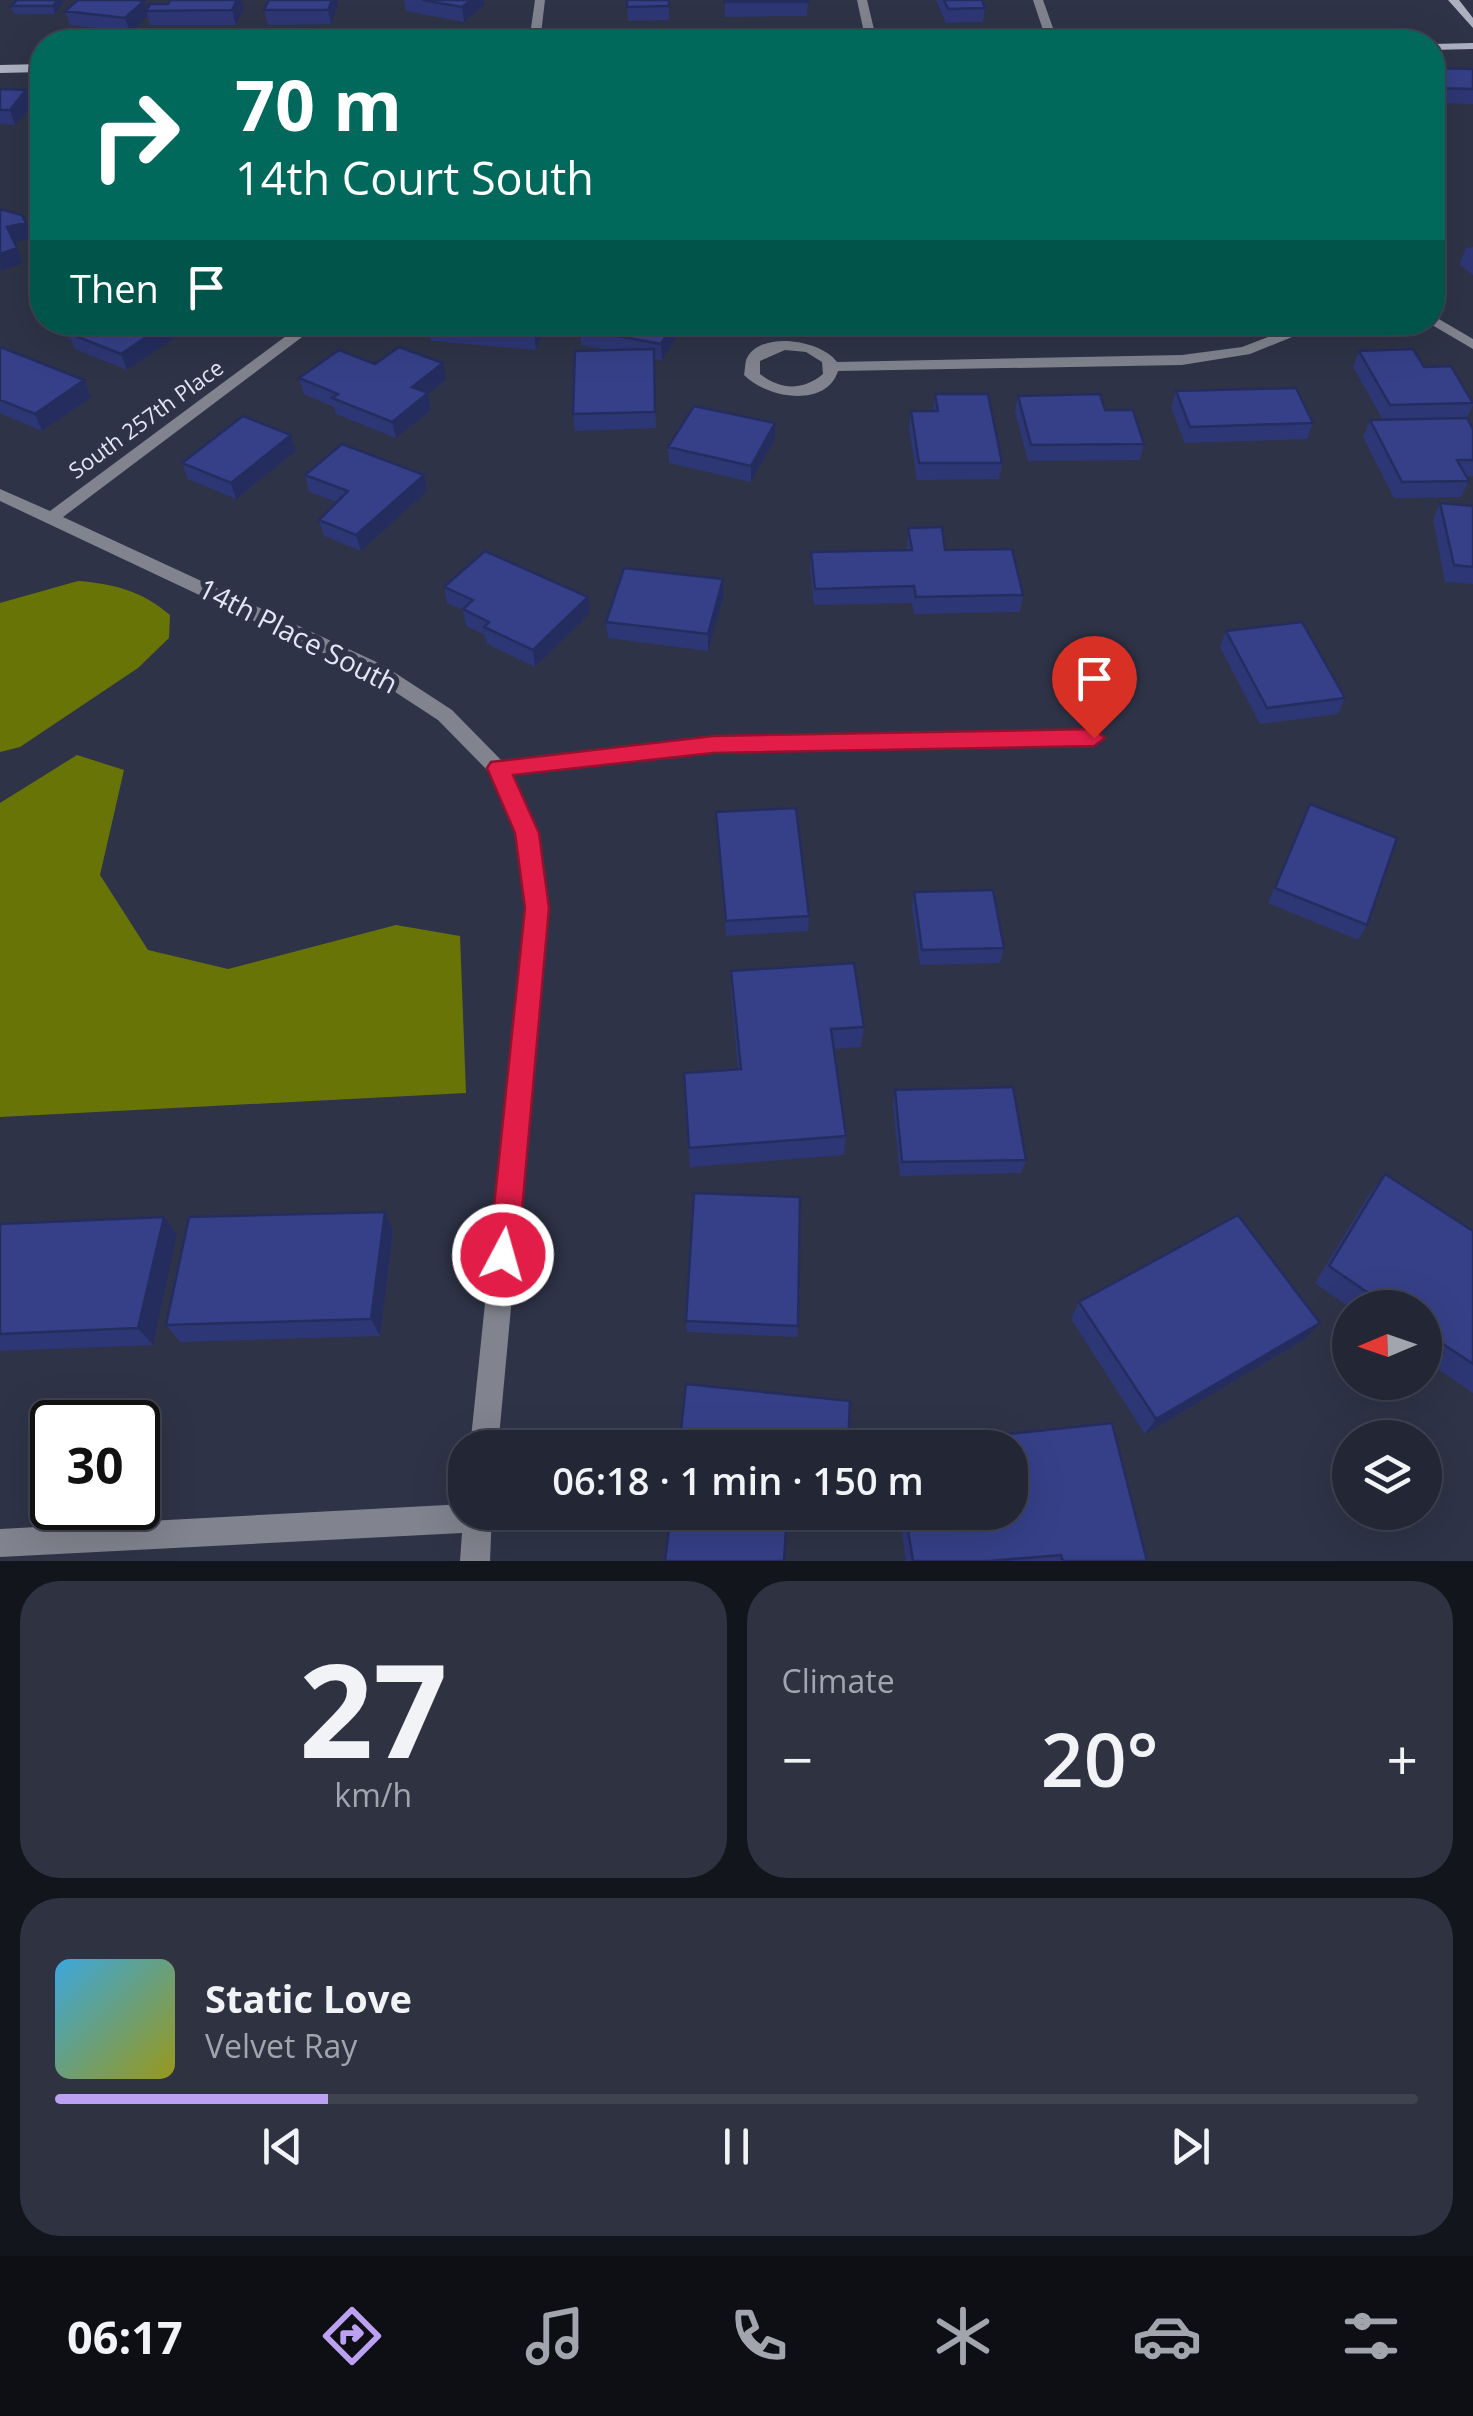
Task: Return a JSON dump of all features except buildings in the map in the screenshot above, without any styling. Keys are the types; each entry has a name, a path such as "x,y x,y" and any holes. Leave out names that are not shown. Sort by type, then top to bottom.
{"main road":[{"path":"1453,0 1473,24"},
{"path":"1445,47 1473,46"},
{"path":"0,69 30,68"}],"street":[{"path":"536,30 540,0"},
{"path":"862,0 869,30"},
{"path":"1038,0 1049,30"},
{"path":"1445,327 1473,345"},
{"name":"South 257th Place","path":"52,517 297,335"},
{"path":"832,368 1182,360 1244,351 1287,335"},
{"path":"784,345 821,352 832,368 831,375 817,387 793,392 768,388 752,375 750,368 760,352 784,345"},
{"name":"14th Place South","path":"0,494 376,670 444,716 498,768 527,833 537,908 486,1430"},
{"path":"498,768 713,745 1094,738"},
{"path":"0,1543 448,1517"},
{"path":"474,1561 477,1530"}],"green space":[{"path":"78,581 116,587 149,600 170,615 169,638 138,668 20,747 0,752 0,603"},
{"path":"77,755 124,770 100,875 148,950 228,969 396,925 460,936 466,1093 0,1117 0,803"}],"route":[{"path":"503,1255 537,908 527,833 498,768 713,745 1094,738"}]}
